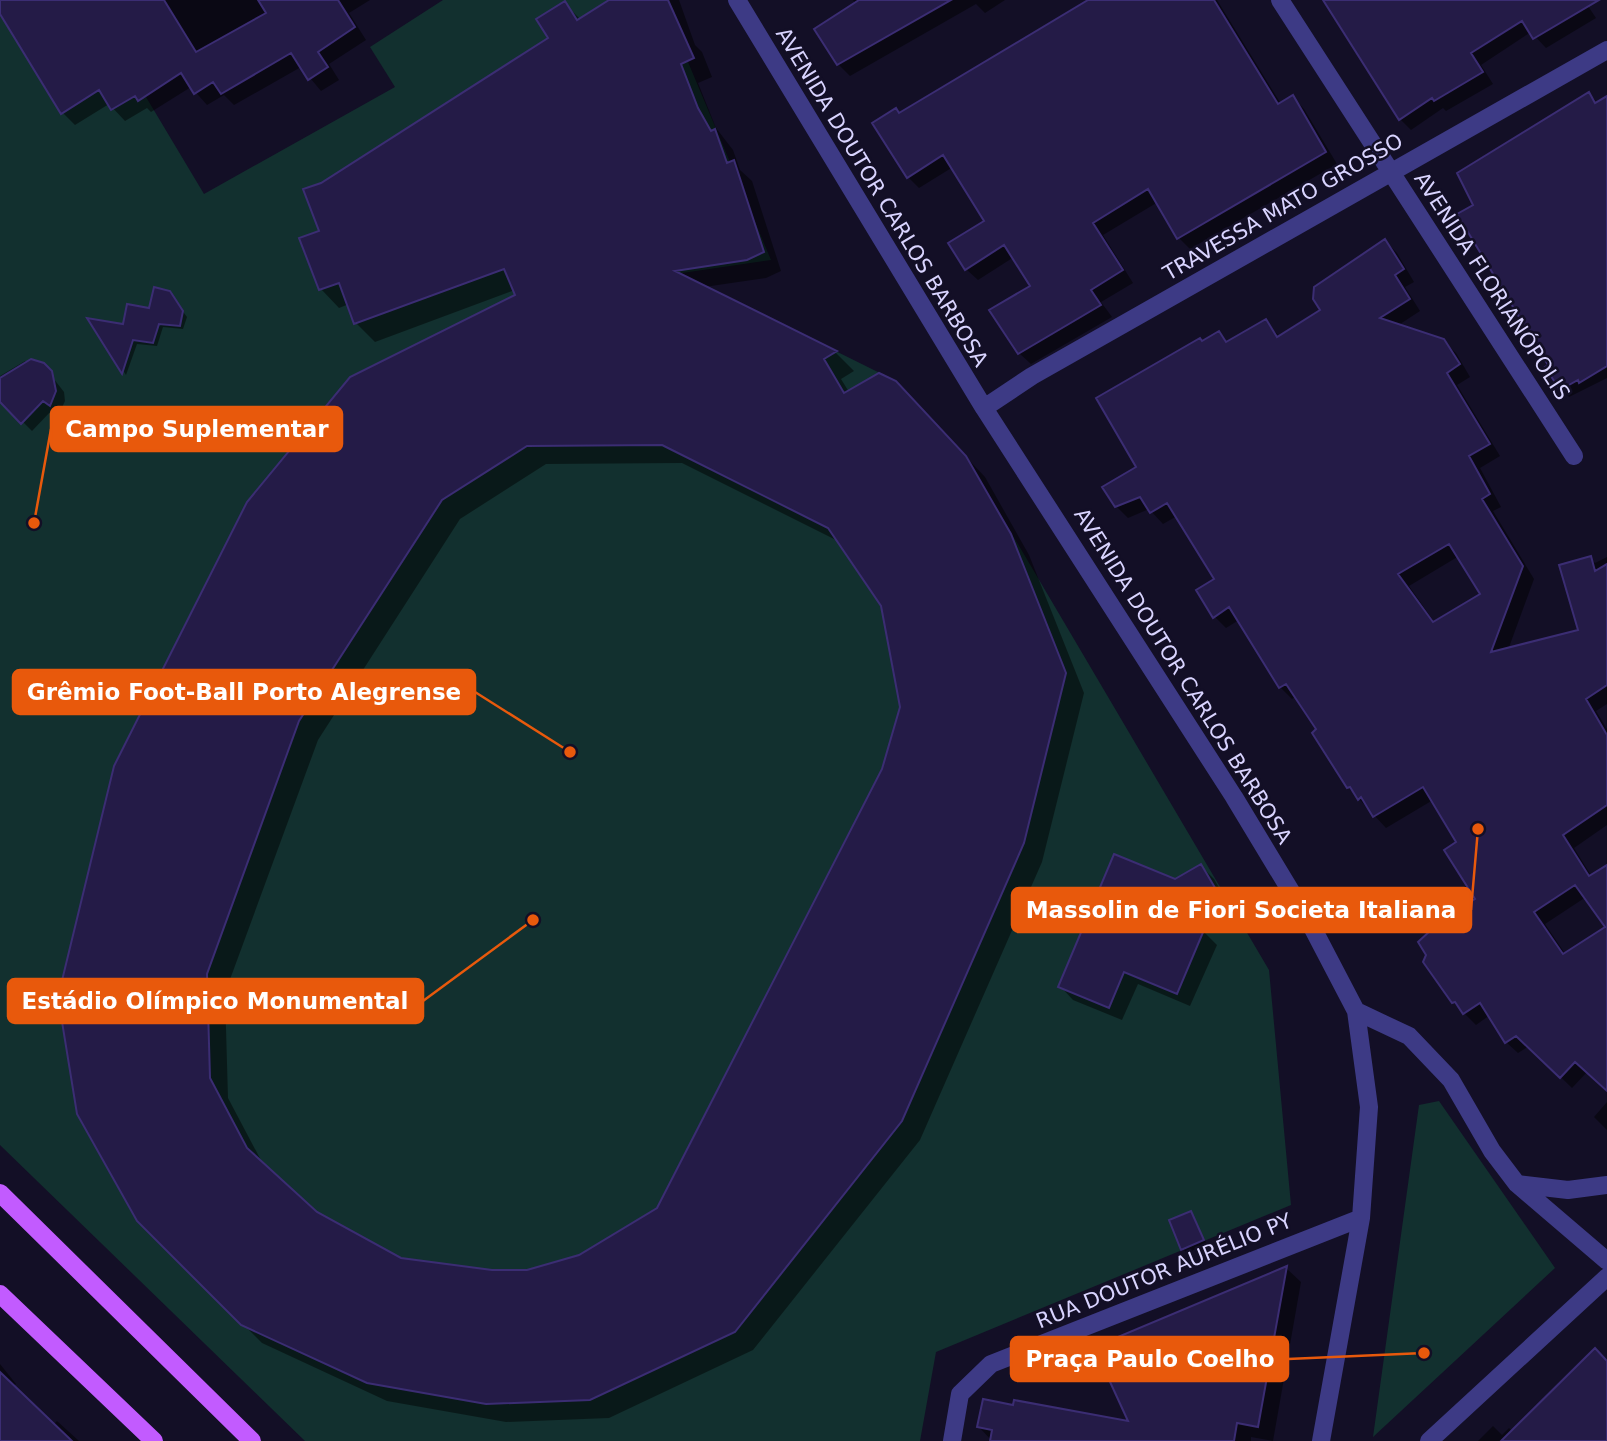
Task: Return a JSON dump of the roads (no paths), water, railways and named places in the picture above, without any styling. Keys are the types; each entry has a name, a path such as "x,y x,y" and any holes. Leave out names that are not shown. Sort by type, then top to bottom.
{"main road":[{"path":"0,1193 252,1441"},
{"path":"0,1294 154,1441"}],"street":[{"name":"AVENIDA DOUTOR CARLOS BARBOSA","path":"737,0 984,408 1234,797 1310,923 1356,1012 1369,1107 1361,1218 1321,1441"},
{"name":"AVENIDA FLORIANÓPOLIS","path":"1280,0 1574,456"},
{"name":"TRAVESSA MATO GROSSO","path":"984,408 1032,376 1607,50"},
{"path":"1356,1012 1409,1036 1451,1080 1492,1151 1517,1184 1607,1261"},
{"path":"1517,1184 1568,1190 1607,1185"},
{"name":"RUA DOUTOR AURÉLIO PY","path":"952,1441 960,1394 991,1364 1361,1218"},
{"path":"1429,1441 1607,1277"}],"place":[{"name":"Campo Suplementar","path":"34,523"},
{"name":"Grêmio Foot-Ball Porto Alegrense","path":"570,752"},
{"name":"Massolin de Fiori Societa Italiana","path":"1478,829"},
{"name":"Estádio Olímpico Monumental","path":"533,920"},
{"name":"Praça Paulo Coelho","path":"1424,1353"}]}
